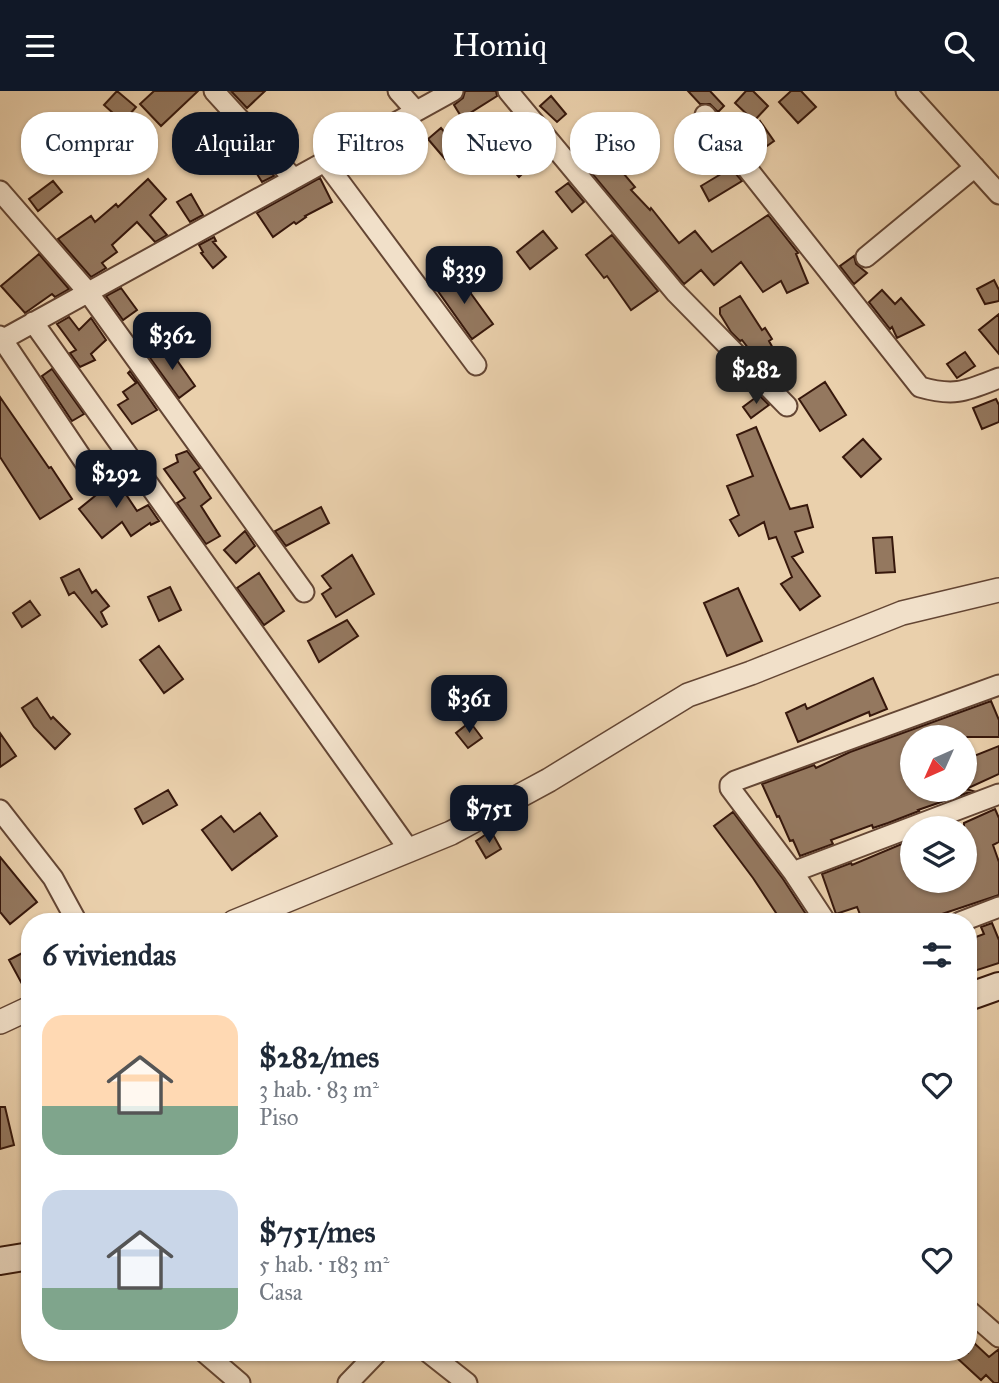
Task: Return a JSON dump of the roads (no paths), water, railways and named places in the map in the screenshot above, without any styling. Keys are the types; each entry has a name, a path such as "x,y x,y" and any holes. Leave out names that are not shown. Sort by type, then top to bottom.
{"main road":[{"path":"977,994 999,986"},
{"path":"0,1261 21,1258"}],"street":[{"path":"214,91 294,179"},
{"path":"398,91 416,111 453,91"},
{"path":"508,91 674,292 787,406"},
{"path":"906,91 999,194"},
{"path":"866,257 975,167"},
{"path":"92,473 1,339 313,169"},
{"path":"335,175 476,365"},
{"path":"752,175 920,387 940,393 961,393 999,378"},
{"path":"0,191 87,291 304,592"},
{"path":"33,322 410,851"},
{"path":"256,913 451,833 549,780 688,695 902,613 999,590"},
{"path":"820,913 730,788 732,783 999,685"},
{"path":"793,872 999,794"},
{"path":"0,810 53,878 73,913"},
{"path":"977,915 999,907"},
{"path":"0,1022 21,1012"},
{"path":"977,1318 999,1337"},
{"path":"214,1361 240,1383"},
{"path":"348,1383 369,1361"},
{"path":"439,1361 467,1383"}]}
